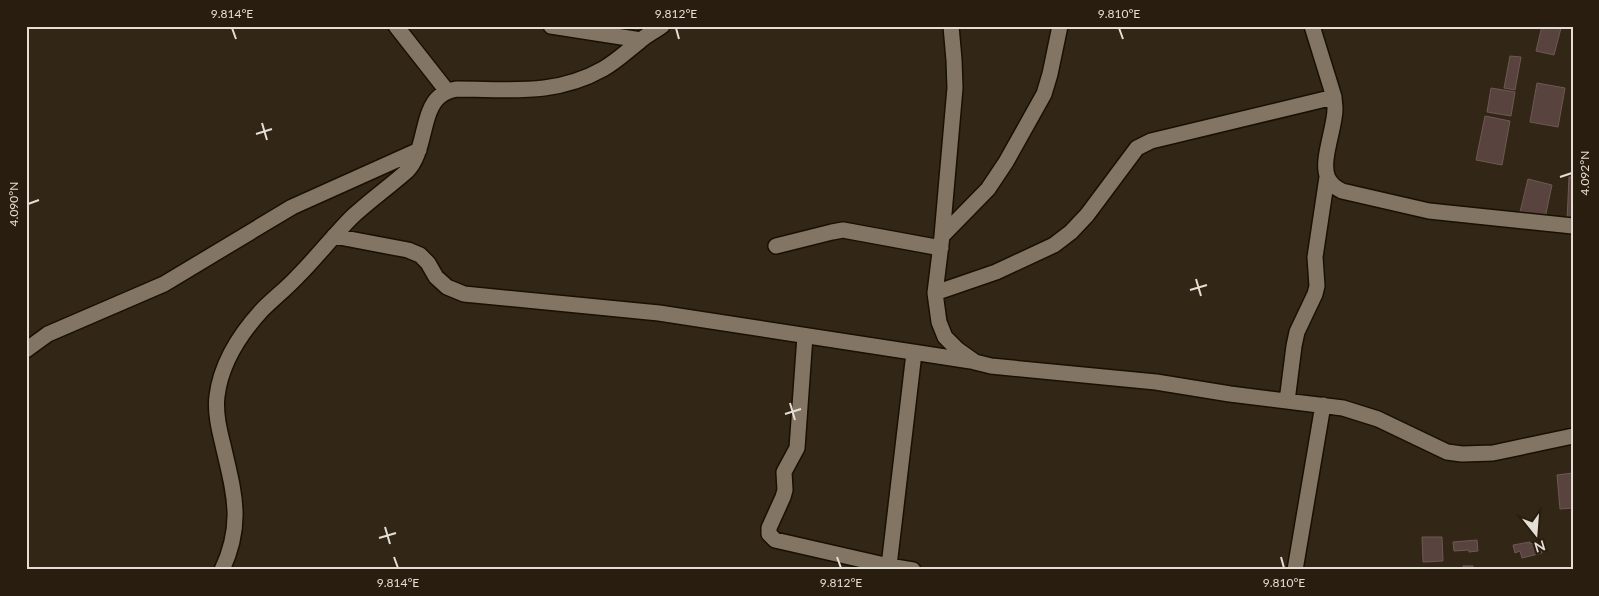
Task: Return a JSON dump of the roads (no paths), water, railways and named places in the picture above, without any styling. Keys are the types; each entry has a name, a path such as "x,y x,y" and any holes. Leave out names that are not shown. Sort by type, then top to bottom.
{"street":[{"path":"396,26 447,91"},
{"path":"551,26 641,40"},
{"path":"222,570 234,537 236,518 235,498 218,426 217,397 224,368 237,343 262,311 362,208 408,170 419,150 432,106 439,96 447,91 457,89 536,90 557,87 603,69 662,26"},
{"path":"951,26 955,88 942,242 935,293 939,322 945,337 958,350 975,362"},
{"path":"942,242 988,189 1030,120 1044,94 1060,26"},
{"path":"1287,401 1297,332 1317,286 1315,257 1327,178 1325,167 1334,115 1334,97 1312,26"},
{"path":"935,293 996,272 1054,245 1071,232 1087,215 1137,148 1143,144 1334,97"},
{"path":"26,350 48,334 164,284 292,207 419,150"},
{"path":"1327,178 1333,186 1342,191 1429,211 1573,226"},
{"path":"776,246 843,230 942,242"},
{"path":"334,236 408,250 420,255 428,263 436,277 447,287 464,294 659,313 991,366 1156,382 1230,394 1343,408 1378,419 1447,452 1462,454 1493,453 1573,436"},
{"path":"805,336 797,448 784,472 783,497 769,528 770,534 775,540 913,570"},
{"path":"889,566 914,353"},
{"path":"1295,570 1323,405"}]}
